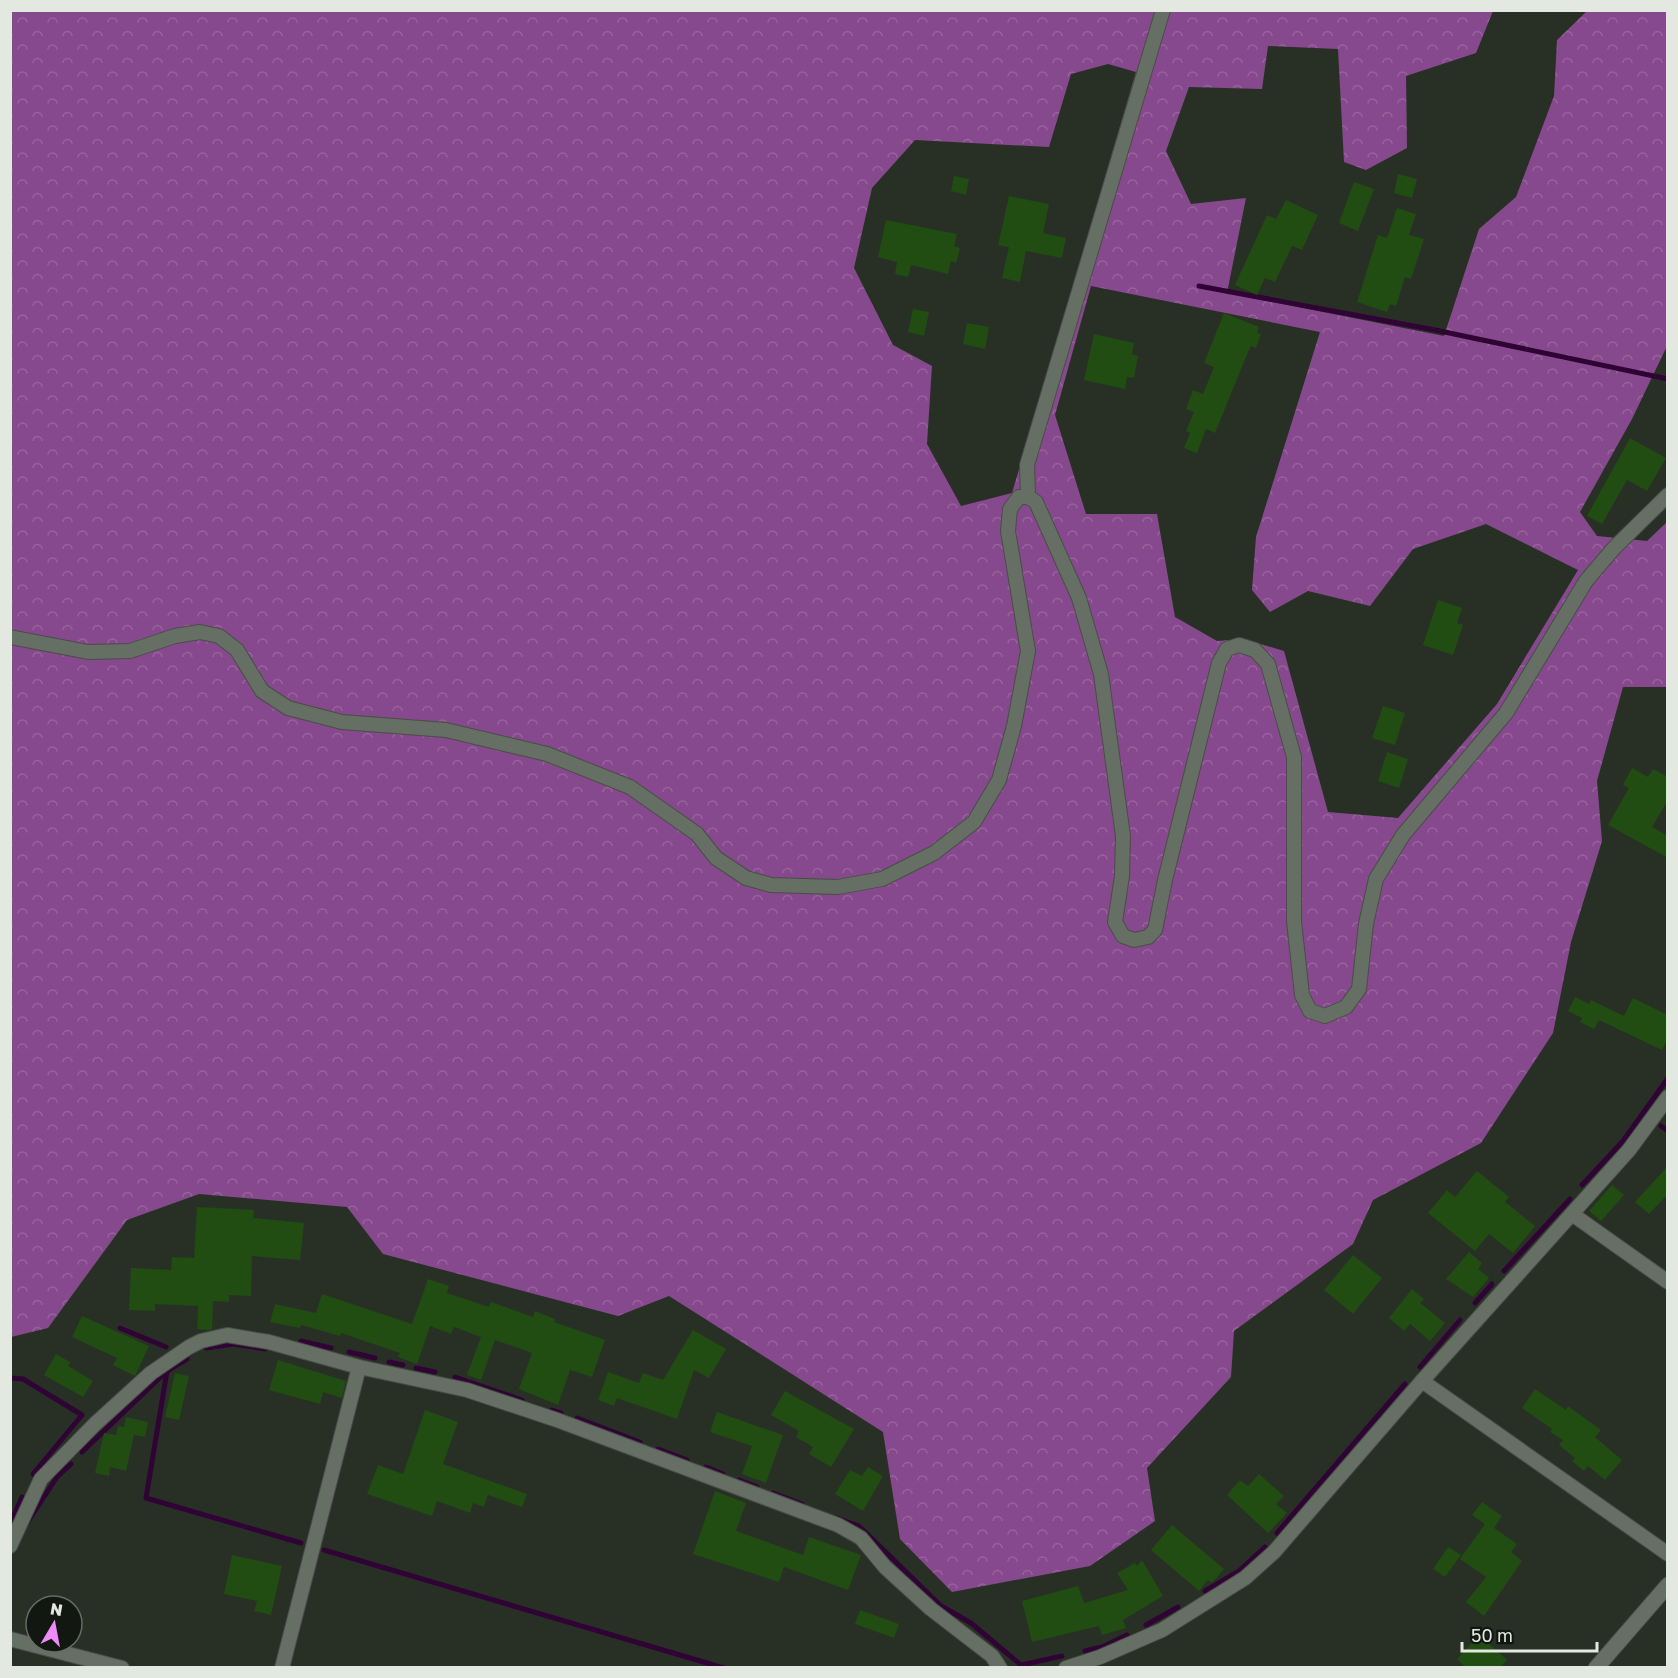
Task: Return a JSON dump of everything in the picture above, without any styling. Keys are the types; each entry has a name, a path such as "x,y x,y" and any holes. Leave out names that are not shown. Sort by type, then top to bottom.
{"main road":[{"path":"1596,1668 1668,1585"}],"street":[{"path":"1028,497 1027,465 1163,10"},
{"path":"10,637 88,652 130,651 175,636 200,632 219,636 237,650 262,691 288,708 342,722 446,730 547,754 630,787 697,834 716,858 746,878 771,885 838,887 882,879 934,853 974,822 999,780 1014,726 1028,651 1008,531 1010,509 1019,497 1028,497 1036,502 1079,598 1101,674 1123,836 1122,876 1115,922 1123,936 1134,940 1148,937 1155,930 1165,880 1219,663 1227,649 1239,645 1255,650 1268,664 1294,757 1294,921 1302,995 1310,1011 1325,1016 1346,1007 1359,989 1366,924 1376,879 1404,835 1506,713 1586,581 1614,548 1668,495"},
{"path":"1066,1668 1100,1657 1162,1630 1245,1578 1274,1552 1422,1381 1629,1150 1668,1097"},
{"path":"1572,1214 1668,1282"},
{"path":"10,1546 41,1479 95,1424 151,1373 189,1347 201,1341 227,1335 269,1342 359,1367 467,1390 838,1525 861,1538 885,1567 931,1609 992,1656 1000,1668"},
{"path":"282,1668 359,1367"},
{"path":"1422,1381 1668,1554"},
{"path":"10,1639 122,1668"}],"green space":[{"path":"10,11 1493,11 1476,53 1406,76 1407,148 1366,170 1344,162 1338,49 1268,46 1262,89 1189,87 1166,151 1191,204 1246,198 1227,293 1444,336 1479,229 1516,197 1554,96 1557,40 1587,11 1667,11 1667,346 1632,419 1580,512 1597,536 1647,541 1667,522 1667,684 1666,687 1623,687 1597,781 1602,841 1571,942 1553,1033 1481,1143 1373,1200 1353,1244 1234,1331 1231,1377 1147,1468 1155,1521 1090,1566 952,1592 900,1539 883,1432 669,1296 618,1316 383,1254 347,1207 199,1194 127,1220 48,1328 11,1337","holes":["1108,64 1136,72 1012,493 961,506 927,444 932,366 893,345 854,268 872,188 915,140 1049,147 1071,74","1091,286 1320,332 1256,537 1252,590 1270,612 1308,591 1370,606 1413,549 1486,524 1578,570 1497,704 1398,818 1328,812 1284,651 1244,639 1217,641 1175,617 1157,514 1086,514 1055,415"]}],"building":[{"path":"1398,174 1417,179 1412,198 1394,193"},
{"path":"954,176 969,179 966,195 951,191"},
{"path":"1354,182 1374,189 1358,231 1339,223"},
{"path":"1009,196 1049,204 1043,233 1066,238 1062,258 1026,251 1020,282 1002,278 1009,247 998,245"},
{"path":"1286,200 1318,215 1302,250 1292,246 1275,282 1265,278 1257,295 1235,285 1267,215 1276,219"},
{"path":"1397,208 1416,214 1409,235 1424,239 1411,279 1405,277 1396,306 1390,304 1387,312 1357,302 1378,235 1387,238"},
{"path":"886,220 957,234 954,246 960,248 956,263 951,261 948,274 911,265 908,277 895,274 897,262 878,257"},
{"path":"913,309 929,312 924,336 908,332"},
{"path":"1224,313 1259,327 1257,333 1261,334 1256,348 1251,346 1248,352 1215,433 1206,429 1197,453 1184,448 1190,433 1186,431 1194,412 1186,409 1193,390 1203,394 1214,367 1204,363"},
{"path":"967,323 989,327 985,349 963,344"},
{"path":"1094,334 1134,343 1132,354 1138,356 1134,378 1127,377 1125,389 1084,380"},
{"path":"1630,438 1666,458 1647,491 1627,480 1602,524 1587,516"},
{"path":"1438,600 1462,608 1457,623 1463,625 1453,655 1423,645"},
{"path":"1383,706 1405,713 1395,745 1372,738"},
{"path":"1387,752 1408,759 1399,788 1378,781"},
{"path":"1632,768 1648,777 1653,769 1668,777 1668,800 1652,827 1668,836 1668,858 1608,825 1629,788 1623,785"},
{"path":"1575,997 1589,1004 1591,1000 1624,1016 1633,998 1668,1015 1668,1039 1662,1050 1599,1020 1594,1029 1580,1022 1582,1018 1568,1011"},
{"path":"1668,1166 1668,1194 1649,1214 1635,1202"},
{"path":"1477,1171 1509,1197 1505,1202 1535,1226 1513,1253 1489,1234 1475,1251 1428,1213 1447,1190 1455,1197"},
{"path":"1612,1185 1624,1195 1601,1221 1589,1211"},
{"path":"197,1207 254,1210 253,1218 304,1223 300,1260 252,1256 251,1296 229,1295 229,1302 213,1301 212,1329 209,1330 197,1329 198,1306 155,1304 155,1311 129,1310 131,1268 171,1270 172,1257 194,1258"},
{"path":"1469,1252 1482,1263 1478,1269 1489,1278 1473,1297 1446,1279"},
{"path":"1353,1255 1382,1278 1353,1314 1324,1290"},
{"path":"428,1279 449,1286 447,1293 489,1307 491,1302 533,1317 535,1311 555,1319 554,1322 605,1340 592,1377 570,1370 558,1405 519,1389 532,1353 495,1340 481,1380 467,1375 481,1337 454,1327 451,1334 430,1326 417,1364 398,1357 400,1353 341,1333 340,1336 301,1325 300,1328 270,1322 275,1304 316,1313 322,1294 412,1324"},
{"path":"1412,1289 1424,1299 1420,1303 1445,1323 1430,1341 1410,1324 1404,1331 1389,1318"},
{"path":"82,1316 149,1346 135,1376 113,1365 117,1358 72,1337"},
{"path":"693,1330 726,1349 709,1378 694,1370 677,1419 617,1398 614,1406 598,1400 608,1372 639,1383 643,1373 663,1380"},
{"path":"56,1354 70,1362 68,1366 93,1381 83,1397 44,1375"},
{"path":"278,1360 346,1381 342,1398 323,1392 320,1404 269,1390"},
{"path":"175,1373 189,1376 179,1420 165,1417"},
{"path":"1535,1389 1566,1410 1568,1406 1601,1430 1595,1437 1622,1460 1605,1480 1588,1466 1584,1471 1572,1461 1575,1458 1559,1445 1563,1440 1550,1432 1552,1429 1522,1408"},
{"path":"785,1391 854,1429 831,1467 809,1454 813,1447 796,1437 799,1431 771,1415"},
{"path":"425,1410 458,1422 443,1464 527,1494 522,1507 488,1495 484,1507 473,1503 470,1513 437,1501 432,1516 367,1494 378,1465 403,1474"},
{"path":"717,1412 783,1435 766,1483 742,1474 752,1446 710,1432"},
{"path":"126,1417 148,1422 145,1437 134,1435 126,1471 110,1467 109,1476 95,1473 104,1433 116,1435 118,1426 124,1427"},
{"path":"868,1467 883,1476 863,1511 835,1494 850,1470 862,1476"},
{"path":"1259,1474 1284,1496 1276,1504 1287,1513 1268,1533 1227,1495 1240,1480 1248,1486"},
{"path":"715,1491 746,1503 736,1531 803,1555 809,1537 861,1555 848,1590 784,1567 779,1582 693,1554"},
{"path":"1482,1502 1502,1516 1494,1528 1517,1544 1511,1552 1522,1561 1484,1616 1466,1602 1486,1577 1460,1559 1485,1524 1472,1515"},
{"path":"1172,1525 1224,1569 1212,1583 1208,1580 1199,1591 1151,1550"},
{"path":"1448,1547 1461,1555 1445,1577 1433,1569"},
{"path":"232,1555 282,1566 271,1615 254,1611 257,1601 224,1594"},
{"path":"1142,1560 1163,1596 1123,1620 1126,1628 1102,1635 1099,1626 1032,1642 1022,1601 1078,1586 1084,1603 1128,1590 1117,1573 1135,1563 1137,1566"},
{"path":"860,1610 899,1624 894,1638 855,1624"},
{"path":"1479,1635 1507,1660 1500,1668 1466,1668 1457,1659"}],"waterway":[{"path":"1199,286 1435,330 1668,379"},
{"path":"1582,1185 1623,1141 1668,1078"},
{"path":"1661,1126 1668,1131"},
{"path":"1504,1271 1570,1199"},
{"path":"1475,1303 1492,1284"},
{"path":"1420,1367 1460,1320"},
{"path":"120,1328 166,1347"},
{"path":"301,1341 331,1348"},
{"path":"206,1348 233,1344 265,1349"},
{"path":"349,1352 375,1358"},
{"path":"82,1452 167,1371 187,1359"},
{"path":"389,1362 403,1365"},
{"path":"416,1368 435,1372"},
{"path":"167,1371 146,1498 301,1543"},
{"path":"455,1377 522,1400"},
{"path":"10,1378 23,1379 82,1415 33,1474"},
{"path":"1277,1533 1405,1384"},
{"path":"552,1410 561,1413"},
{"path":"577,1418 640,1442"},
{"path":"658,1449 687,1460"},
{"path":"27,1523 57,1477 71,1464"},
{"path":"706,1467 723,1474"},
{"path":"739,1480 757,1487"},
{"path":"773,1493 802,1504"},
{"path":"10,1524 22,1497"},
{"path":"837,1518 859,1526 941,1606 971,1623 1021,1665 1062,1656"},
{"path":"1205,1591 1239,1571 1265,1547"},
{"path":"324,1550 724,1668"},
{"path":"1146,1625 1178,1607"},
{"path":"1085,1651 1102,1647 1127,1635"}]}
